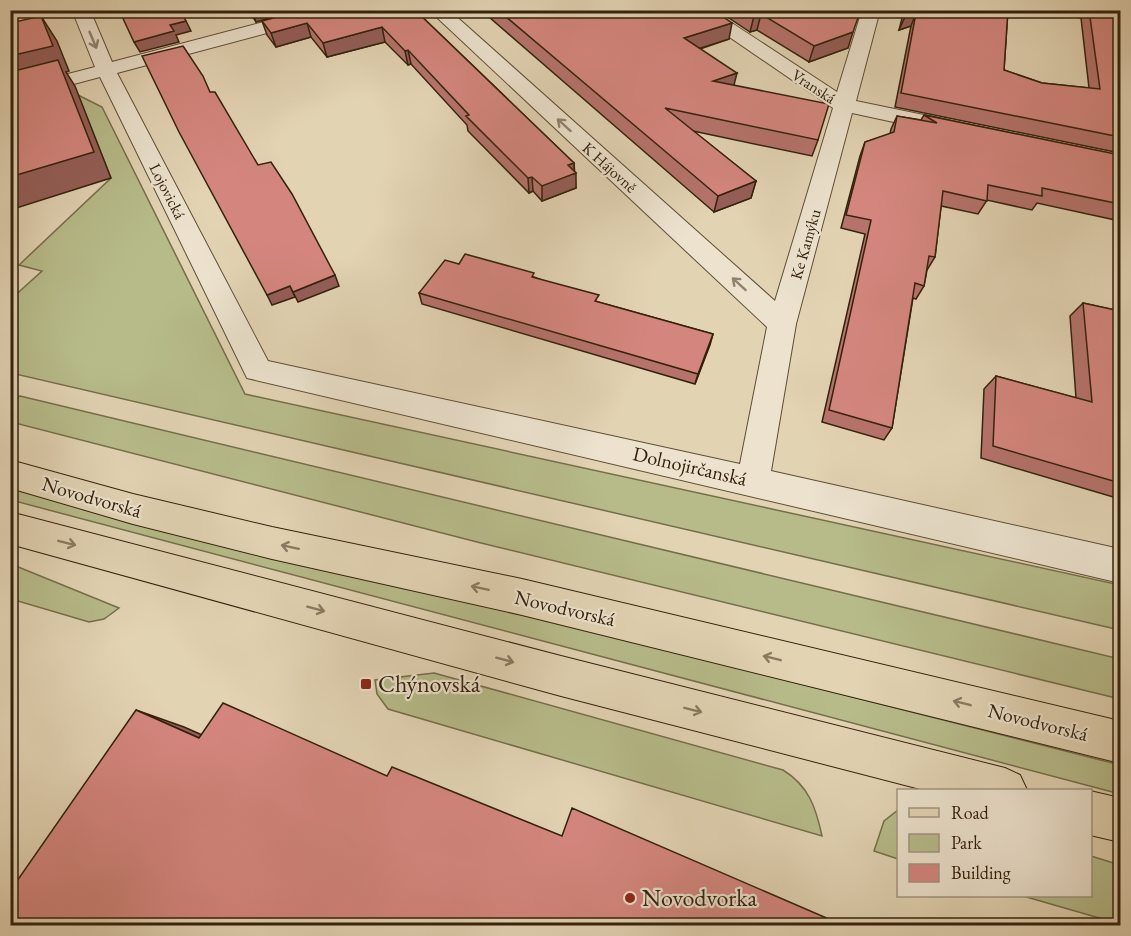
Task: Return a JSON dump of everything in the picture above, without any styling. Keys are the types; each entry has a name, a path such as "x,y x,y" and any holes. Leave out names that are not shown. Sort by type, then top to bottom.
{"main road":[{"name":"Novodvorská","path":"10,474 272,543 522,597 1120,742"},
{"path":"10,528 561,676 1001,789"},
{"path":"1092,813 1120,820"}],"street":[{"name":"Lojovická","path":"81,10 106,69 258,370"},
{"path":"10,95 332,10"},
{"name":"K Hájovně","path":"438,10 782,324"},
{"name":"Vranská","path":"699,10 843,105 959,129"},
{"name":"Ke Kamýku","path":"753,481 782,324 871,10"},
{"name":"Dolnojirčanská","path":"258,370 1120,566"}],"green space":[{"path":"78,95 102,107 245,394 1120,585 1120,630 11,373 11,299 42,271 19,265 111,178"},
{"path":"20,396 1120,659 1120,699 481,543 11,422 11,399"},
{"path":"10,487 522,613 1120,765 1120,794 11,500"},
{"path":"10,564 119,608 104,619 89,622 11,599"},
{"path":"434,673 783,770 799,783 810,798 822,836 388,709 377,694 375,680"},
{"path":"897,811 897,859 874,851 884,821"},
{"path":"1092,856 1120,865 1120,924 1026,897 1092,897"}],"building":[{"path":"119,10 180,10 186,21 170,25 174,31 134,42"},
{"path":"303,10 415,10 574,163 568,165 576,173 542,186 532,177 528,178 466,116 469,115 408,50 405,51 382,27 323,43 307,23 271,33 262,21"},
{"path":"498,10 713,10 732,23 684,38 737,73 713,81 829,104 818,140 665,108 756,181 718,196"},
{"path":"744,10 856,10 860,12 853,32 814,46 761,14 754,16"},
{"path":"906,10 1008,10 1004,70 1042,83 1100,89 1089,10 1120,10 1120,137 901,93 916,13 905,17"},
{"path":"41,16 53,46 10,56 10,23"},
{"path":"183,46 203,76 210,92 215,92 258,165 271,162 292,194 335,275 293,292 290,286 267,295 179,132 142,56"},
{"path":"58,60 94,152 10,177 10,72"},
{"path":"924,115 1120,155 1120,204 1042,188 1042,196 988,185 987,201 943,191 935,257 929,256 924,286 915,283 892,428 829,410 871,220 846,215 865,142 894,132 897,116 937,123"},
{"path":"465,254 534,273 532,277 599,295 595,301 713,334 698,374 419,293 445,260 459,264"},
{"path":"1083,303 1120,311 1120,483 993,446 996,376 1092,402"},
{"path":"223,703 387,776 392,767 562,836 572,808 845,926 10,926 10,891 136,710 199,738"}],"place":[{"name":"Chýnovská","path":"366,684"},
{"name":"Novodvorka","path":"630,898"}]}
